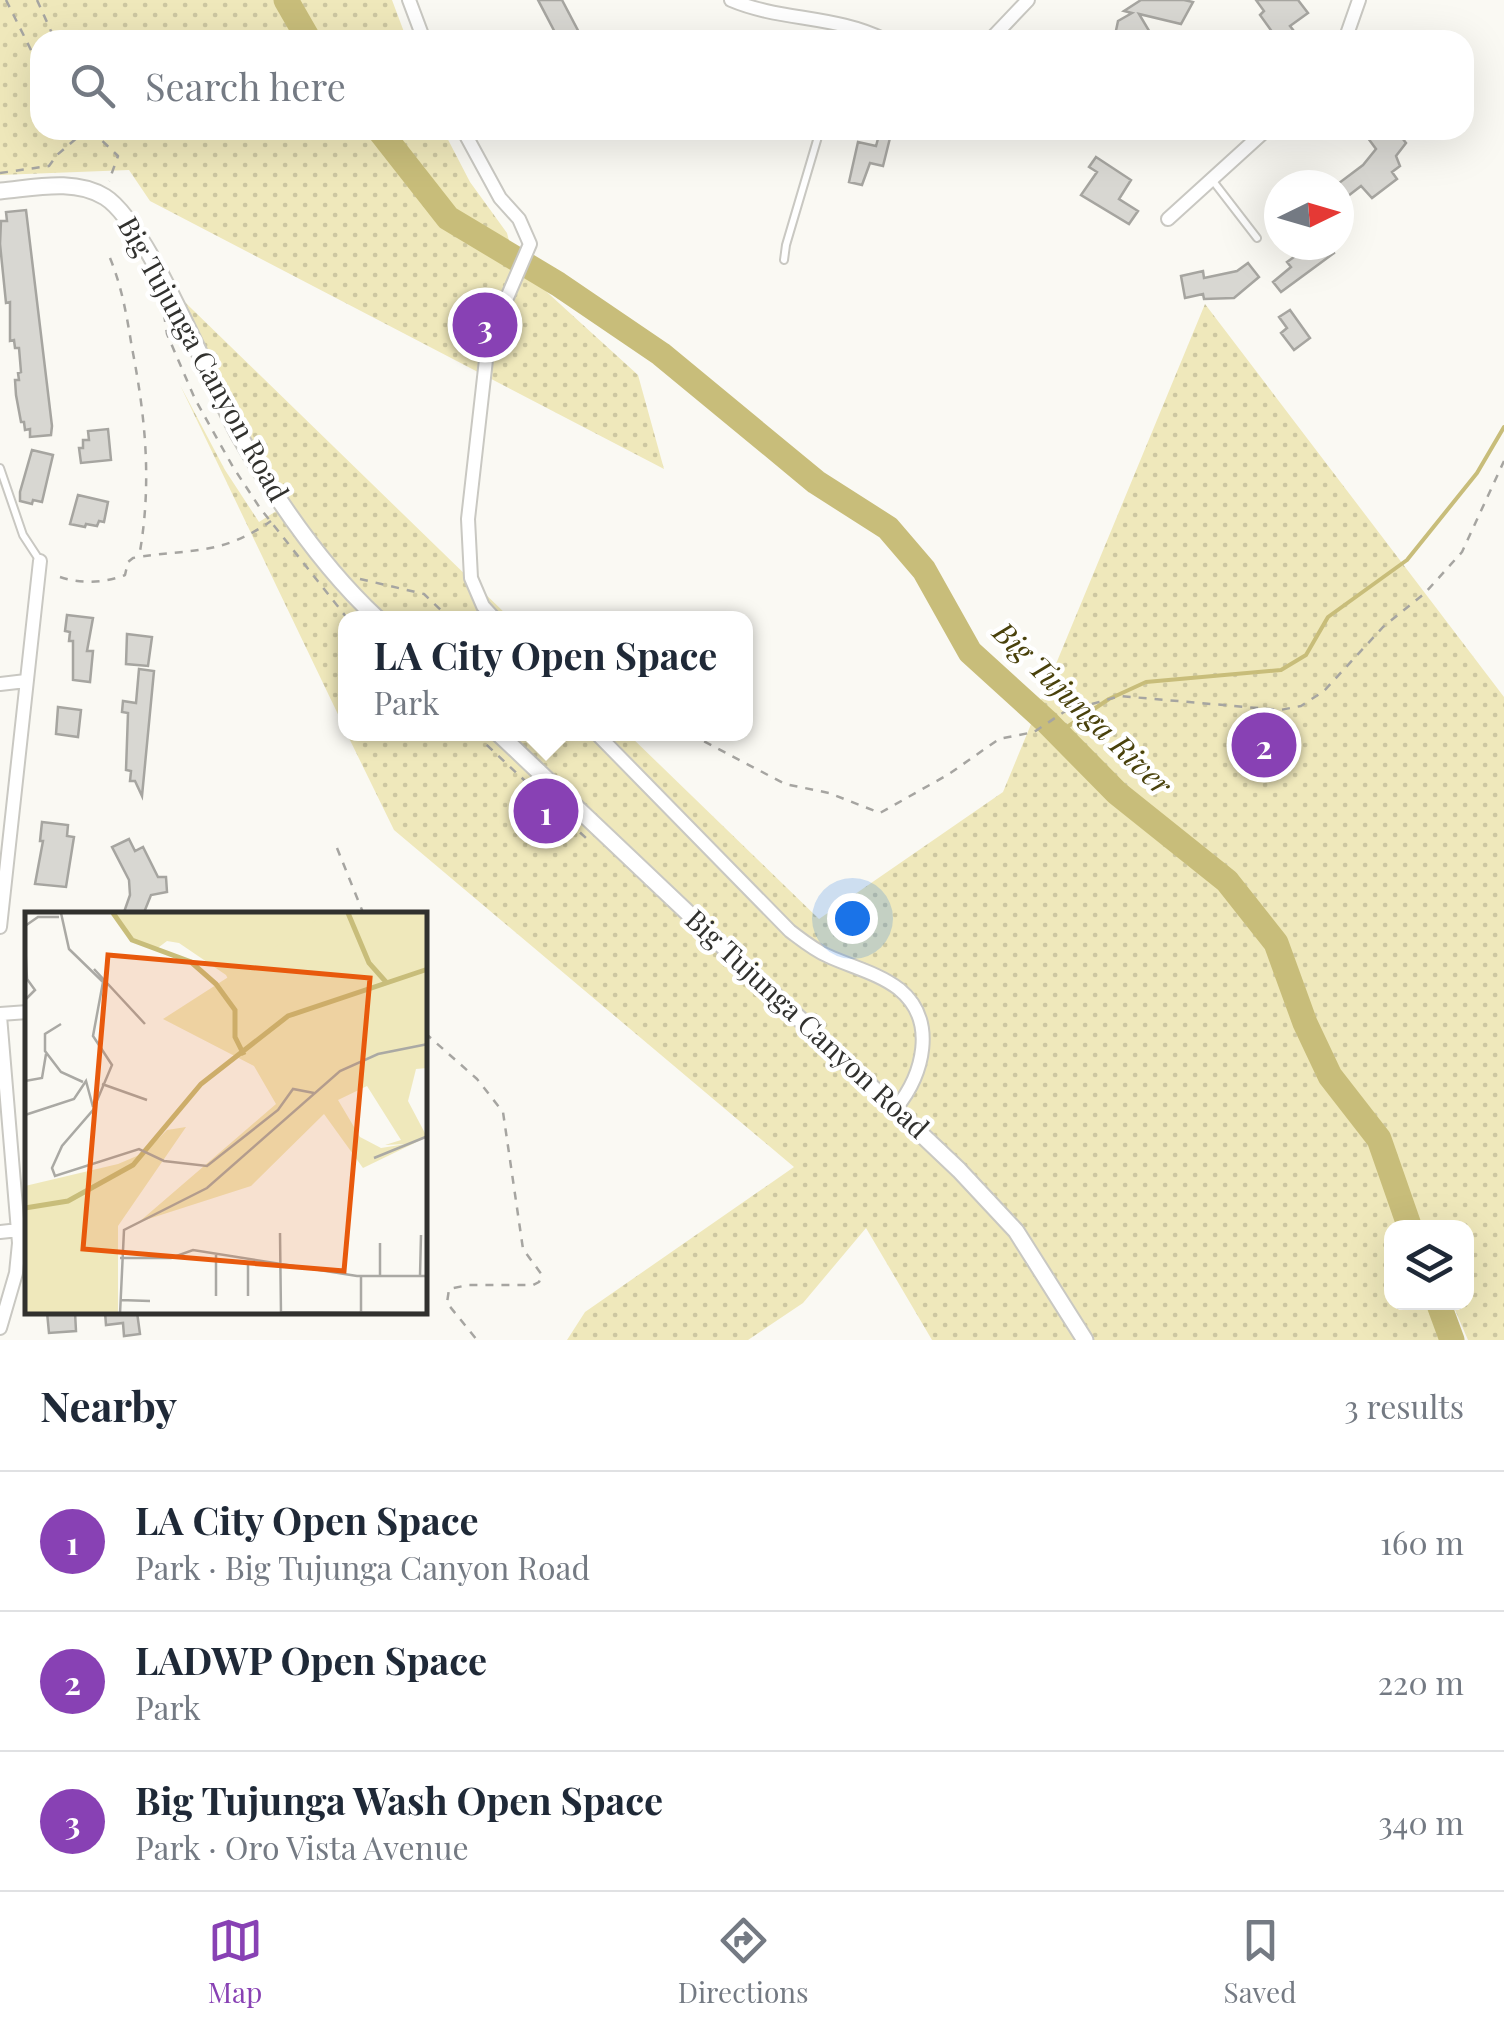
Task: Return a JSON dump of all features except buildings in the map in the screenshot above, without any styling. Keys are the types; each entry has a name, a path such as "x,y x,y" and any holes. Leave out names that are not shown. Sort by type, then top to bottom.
{"street":[{"path":"410,0 420,30"},
{"path":"731,0 747,7 858,30"},
{"path":"1000,30 1028,0"},
{"path":"1349,30 1359,0"},
{"path":"468,140 490,182 520,219 530,244 488,342 468,520 471,578 488,611"},
{"path":"1168,219 1255,140"},
{"name":"Big Tujunga Canyon Road","path":"0,191 80,188 102,196 130,222 239,435 268,483 334,573 369,611"},
{"path":"0,927 4,847 40,561"},
{"path":"0,684 26,681"},
{"name":"Big Tujunga Canyon Road","path":"506,741 960,1170 1016,1232 1086,1340"},
{"path":"604,741 790,931 827,956 878,976 907,999 922,1032 923,1050 914,1082 896,1108"},
{"path":"0,1328 16,1273 22,1222 0,1015 25,1012"},
{"path":"0,1232 22,1222"}],"lane":[{"path":"843,30 844,25"},
{"path":"784,260 817,140"},
{"path":"1212,181 1257,238"},
{"path":"0,468 23,535 40,561"}],"path":[{"path":"37,0 50,30"},
{"path":"0,10 6,1 30,48"},
{"path":"0,173 50,166 76,140"},
{"path":"100,140 118,156 102,196"},
{"path":"110,258 120,283 145,413 146,520 138,557"},
{"path":"703,741 785,784 830,793 880,813 999,739 1034,732 1064,712 1120,696 1280,710 1301,706 1324,691 1462,552 1504,460"},
{"path":"60,577 82,582 119,578 125,575 128,562 138,557 215,549 247,537 271,521"},
{"path":"334,573 424,594 441,611"},
{"path":"337,848 363,912"},
{"path":"428,1037 476,1079 503,1112 522,1248 542,1275 533,1286 468,1285 450,1289 447,1303 477,1340"}],"shaded area":[{"path":"0,0 392,0 403,30 30,30 30,140 448,140 470,182 507,233 513,257 511,269 527,274 638,375 664,469 150,201 129,170 0,175"},
{"path":"158,276 503,611 338,611 338,714 180,385 225,470 259,522 281,508"},
{"path":"1205,304 1504,697 1504,1340 1468,1340 1455,1310 1474,1310 1474,1220 1416,1220 1377,1130 1370,1132 1408,1220 1384,1220 1384,1310 1446,1310 1459,1340 932,1340 866,1228 803,1303 748,1340 567,1340 585,1312 794,1167 394,830 350,741 635,741 819,919 1003,792"}],"waterway":[{"name":"Big Tujunga River","path":"286,0 303,30"},
{"name":"Big Tujunga River","path":"387,140 448,218 558,284 661,354 816,482 888,528 924,570 970,652 1117,793 1227,881 1276,943 1305,1023 1330,1076 1379,1139 1407,1220"},
{"path":"1058,733 1109,699 1146,682 1281,670 1306,655 1328,617 1407,560 1477,473 1504,427"},
{"name":"Big Tujunga River","path":"1441,1310 1452,1340"}],"place":[{"name":"Big Tujunga Wash Open Space","path":"485,325"},
{"name":"LADWP Open Space","path":"1264,745"},
{"name":"LA City Open Space","path":"546,811"}]}
